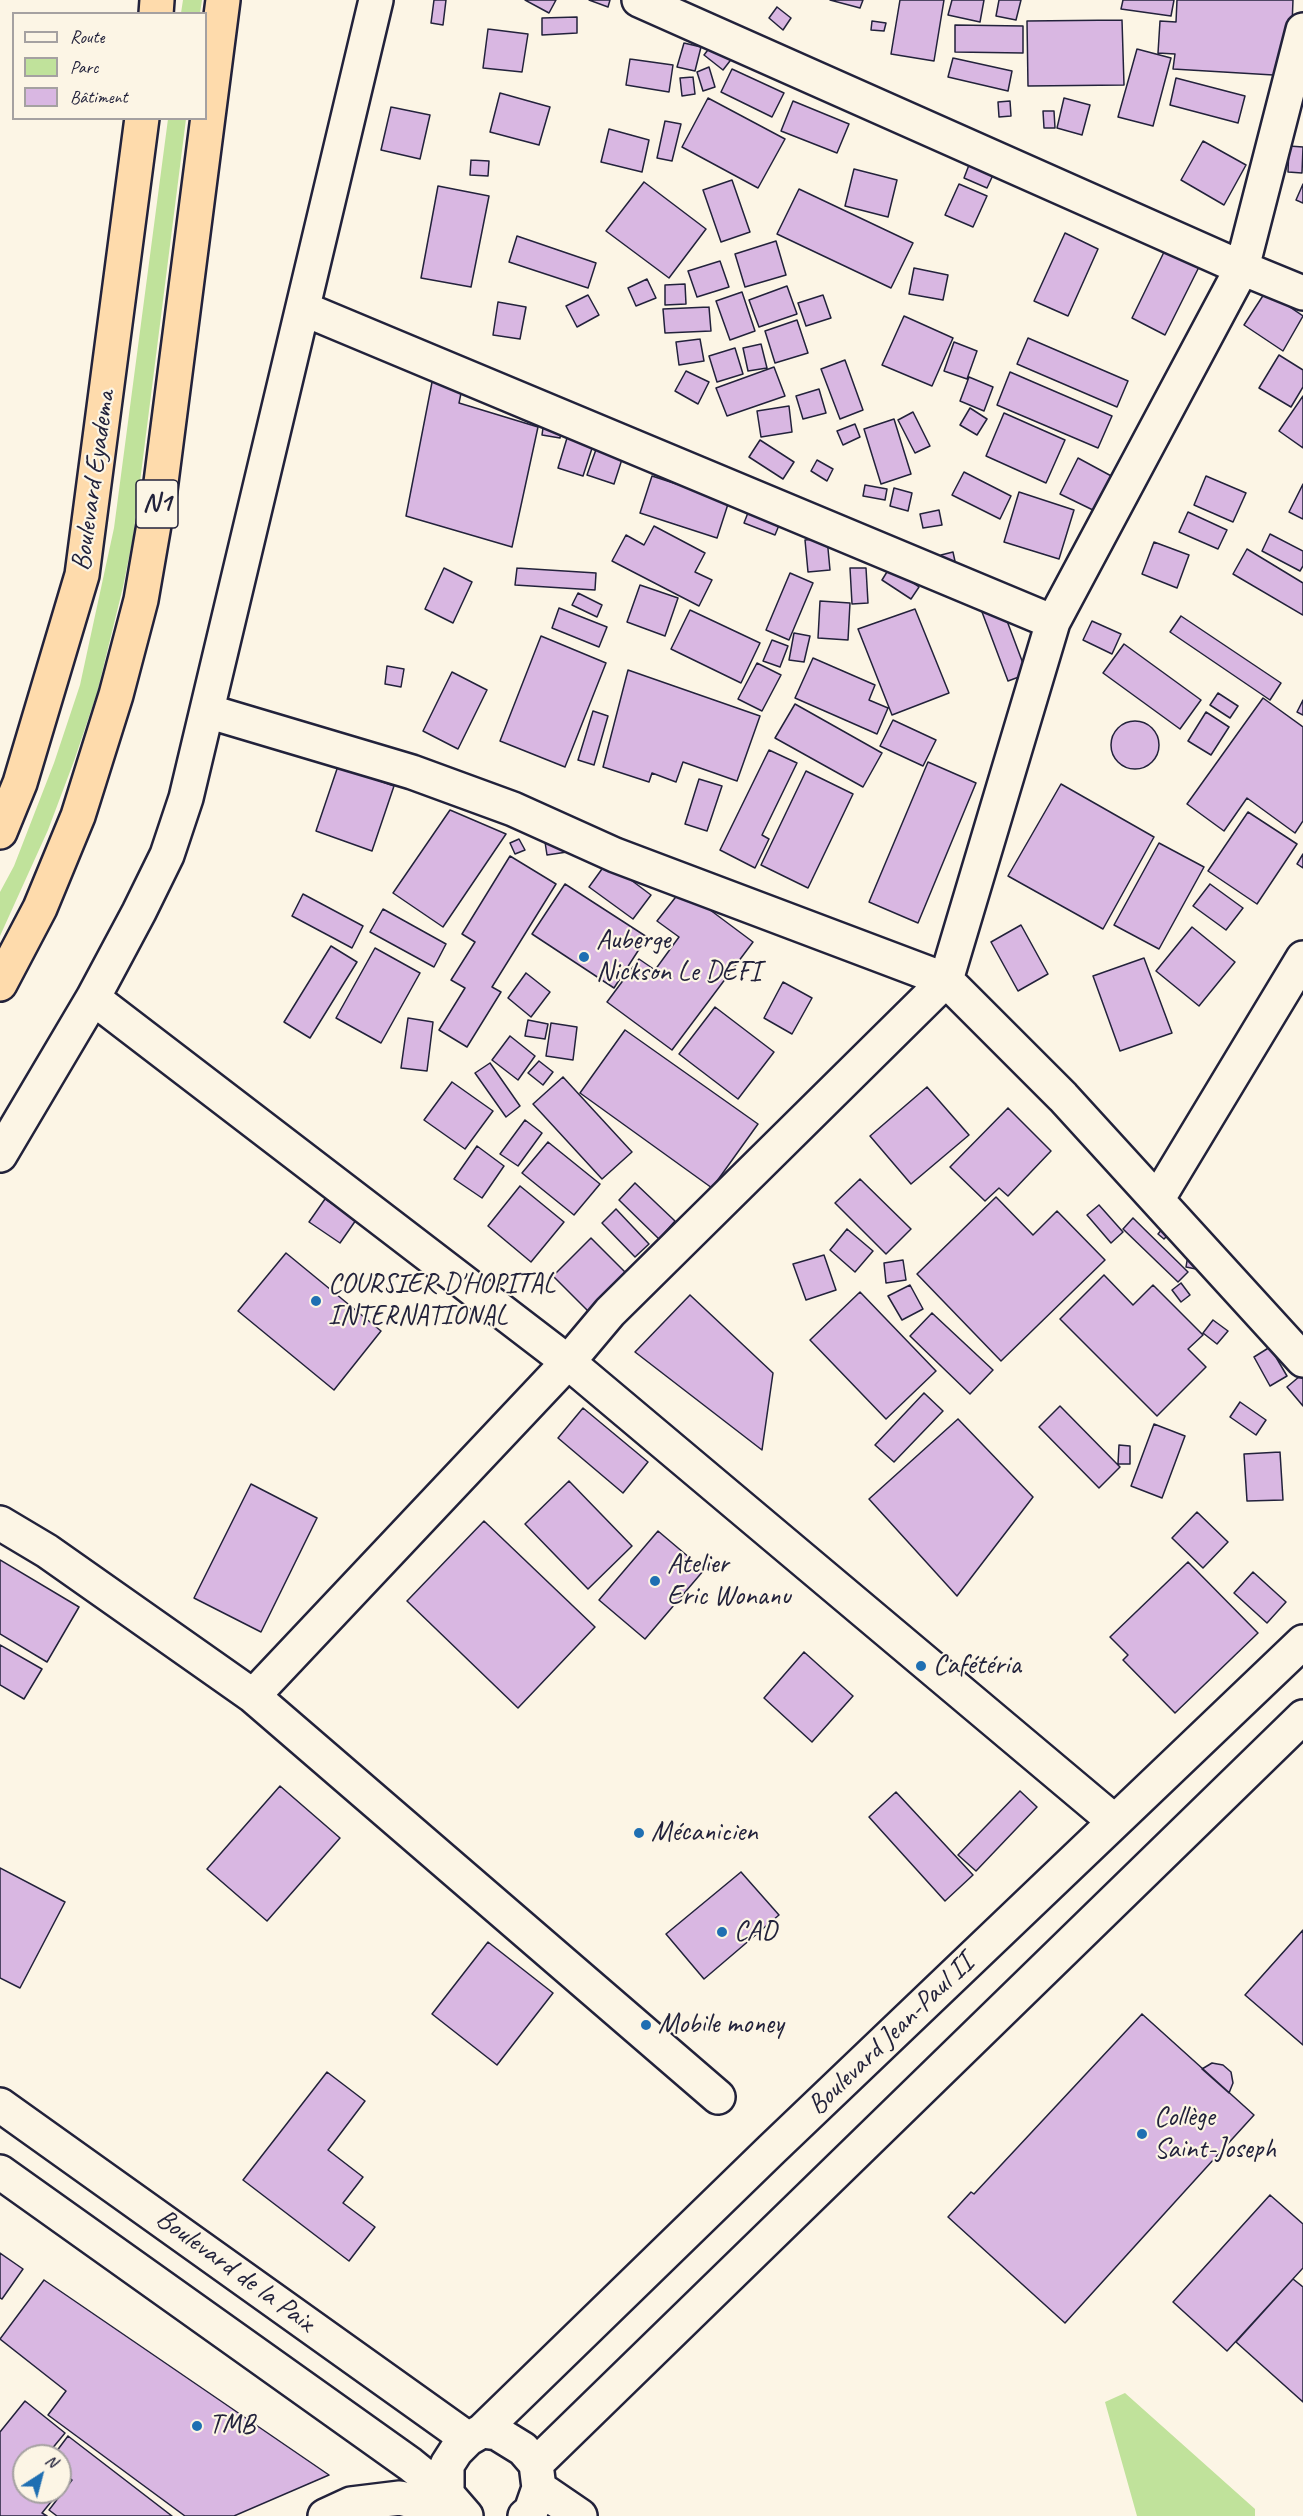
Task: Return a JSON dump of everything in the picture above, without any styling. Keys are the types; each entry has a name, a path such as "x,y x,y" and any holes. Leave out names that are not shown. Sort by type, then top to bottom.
{"highway":[{"name":"N1","path":"0,984 40,908 78,816 116,694 141,600 160,490 223,0"},
{"name":"Boulevard Eyadema","path":"0,832 20,783 82,575 142,120"}],"street":[{"path":"0,1155 93,998 167,855 186,798 376,0"},
{"path":"639,0 1303,293"},
{"path":"253,1696 568,1362 610,1312 946,980 1053,622 1242,268 1303,30"},
{"path":"304,309 1053,622"},
{"path":"207,711 411,772 513,809 615,855 946,980 1063,1097 1303,1360"},
{"path":"1156,1200 1303,958"},
{"path":"93,998 568,1362 1114,1821"},
{"path":"0,1523 47,1551 253,1696 718,2097"},
{"name":"Boulevard Jean-Paul II","path":"458,2508 447,2465 456,2451 1303,1642"},
{"name":"Boulevard Jean-Paul II","path":"533,2489 1303,1717"},
{"name":"Boulevard de la Paix","path":"0,2105 475,2435 508,2437 533,2489"},
{"name":"Boulevard de la Paix","path":"0,2172 400,2457 458,2508"},
{"path":"533,2489 580,2516"},
{"path":"325,2516 351,2504 400,2498 458,2508"}],"green space":[{"path":"183,0 202,0 200,12 181,12"},
{"path":"168,120 186,120 133,537 123,587 97,693 74,761 48,830 0,936 0,892 14,866 54,763 80,685 114,528"},
{"path":"1125,2393 1255,2509 1255,2516 1137,2516 1105,2402"}],"building":[{"path":"434,0 446,0 443,25 431,23"},
{"path":"525,0 556,0 549,13"},
{"path":"589,0 610,0 608,7"},
{"path":"830,0 863,0 860,8"},
{"path":"900,0 944,0 934,61 891,54"},
{"path":"952,0 984,0 980,22 948,15"},
{"path":"999,0 1021,0 1016,20 996,16"},
{"path":"1123,0 1174,0 1171,16 1121,9"},
{"path":"1177,0 1293,0 1290,76 1173,69 1175,54 1158,53 1160,21 1176,22"},
{"path":"777,7 791,18 783,30 769,18"},
{"path":"577,17 577,33 542,35 542,18"},
{"path":"1122,20 1124,85 1028,86 1027,21"},
{"path":"872,21 886,23 884,31 871,30"},
{"path":"955,25 1023,26 1023,53 955,52"},
{"path":"488,29 528,34 522,72 483,68"},
{"path":"714,42 733,57 723,70 704,55"},
{"path":"684,43 701,47 695,71 677,67"},
{"path":"1137,49 1171,58 1153,126 1118,117"},
{"path":"953,58 1012,71 1008,91 948,77"},
{"path":"630,59 673,65 669,92 626,85"},
{"path":"709,67 715,87 703,91 697,72"},
{"path":"732,69 784,93 772,117 721,92"},
{"path":"693,77 695,94 682,96 680,78"},
{"path":"1176,78 1245,96 1238,123 1170,105"},
{"path":"500,93 550,107 539,145 490,132"},
{"path":"708,98 785,139 758,188 682,147"},
{"path":"1064,98 1090,105 1082,135 1057,128"},
{"path":"793,101 849,124 837,153 781,131"},
{"path":"1010,101 1011,116 999,117 998,102"},
{"path":"391,107 430,115 420,159 381,150"},
{"path":"1043,111 1054,111 1055,128 1044,128"},
{"path":"665,121 681,124 672,161 657,158"},
{"path":"609,129 649,140 642,172 601,162"},
{"path":"1203,141 1246,165 1224,205 1181,180"},
{"path":"1289,146 1303,147 1302,173 1288,172"},
{"path":"471,160 489,161 488,176 470,175"},
{"path":"969,165 993,175 987,188 964,178"},
{"path":"854,169 897,180 888,217 845,206"},
{"path":"732,180 750,232 721,242 703,190"},
{"path":"644,182 706,229 669,278 606,231"},
{"path":"959,184 987,196 973,227 945,215"},
{"path":"1303,184 1303,203 1296,200"},
{"path":"438,186 489,196 471,287 421,278"},
{"path":"799,189 913,243 891,288 777,234"},
{"path":"1065,233 1098,249 1068,316 1034,301"},
{"path":"517,236 596,263 588,288 509,262"},
{"path":"776,241 786,275 745,287 735,254"},
{"path":"1165,250 1199,267 1165,335 1132,318"},
{"path":"720,261 729,287 697,297 688,271"},
{"path":"914,268 948,275 943,300 909,294"},
{"path":"647,279 656,298 636,306 628,288"},
{"path":"685,284 686,304 665,305 665,285"},
{"path":"787,286 797,314 759,327 749,300"},
{"path":"1266,291 1303,316 1283,351 1244,325"},
{"path":"742,292 755,331 730,340 716,301"},
{"path":"588,295 599,315 577,327 566,306"},
{"path":"823,295 831,318 806,326 798,303"},
{"path":"498,302 526,307 520,339 493,335"},
{"path":"709,307 711,331 665,333 663,309"},
{"path":"904,316 953,338 932,386 882,365"},
{"path":"797,320 808,353 775,363 765,331"},
{"path":"1028,338 1128,381 1117,407 1017,364"},
{"path":"700,339 704,361 679,365 676,342"},
{"path":"954,342 977,351 967,379 944,371"},
{"path":"761,344 767,368 748,371 743,348"},
{"path":"735,348 743,374 717,382 709,356"},
{"path":"1279,355 1303,370 1303,387 1291,407 1259,388"},
{"path":"845,360 863,410 840,419 821,369"},
{"path":"774,367 785,396 727,416 716,388"},
{"path":"686,371 709,382 698,404 675,391"},
{"path":"434,372 464,379 459,403 538,427 512,547 406,516"},
{"path":"1010,372 1112,416 1098,448 997,405"},
{"path":"969,377 993,387 984,411 960,401"},
{"path":"819,389 826,413 803,419 796,396"},
{"path":"1303,396 1303,448 1279,431"},
{"path":"789,406 792,432 761,437 757,411"},
{"path":"970,408 987,419 977,435 960,425"},
{"path":"913,412 930,446 915,453 898,420"},
{"path":"1004,413 1065,440 1046,483 986,456"},
{"path":"545,414 564,417 560,438 542,435"},
{"path":"894,419 911,474 881,484 864,429"},
{"path":"855,424 860,437 843,445 837,431"},
{"path":"570,428 596,436 583,476 558,468"},
{"path":"760,440 794,462 783,479 749,457"},
{"path":"599,441 625,450 614,484 587,475"},
{"path":"1078,458 1115,478 1097,512 1060,494"},
{"path":"817,460 833,469 827,481 811,471"},
{"path":"964,472 1011,496 1000,519 952,495"},
{"path":"652,476 729,501 717,538 640,513"},
{"path":"1206,476 1246,493 1233,522 1194,505"},
{"path":"1303,484 1303,519 1289,512"},
{"path":"865,485 887,489 885,500 863,496"},
{"path":"894,488 912,493 908,511 890,506"},
{"path":"1019,492 1074,510 1059,559 1004,542"},
{"path":"751,505 782,518 775,535 744,523"},
{"path":"939,510 942,525 923,528 920,514"},
{"path":"1188,512 1227,530 1218,549 1179,532"},
{"path":"654,526 705,553 695,572 712,580 699,606 612,561 626,535 644,545"},
{"path":"1270,534 1303,551 1303,566 1300,571 1262,551"},
{"path":"827,538 830,570 808,572 805,540"},
{"path":"1154,542 1189,555 1177,588 1142,574"},
{"path":"1247,549 1303,583 1303,615 1233,574"},
{"path":"953,552 956,566 944,569 941,555"},
{"path":"890,567 919,587 911,599 882,580"},
{"path":"444,568 472,582 453,623 425,609"},
{"path":"517,568 596,573 595,590 515,585"},
{"path":"850,568 866,568 868,603 852,604"},
{"path":"790,573 813,583 789,640 766,630"},
{"path":"640,585 678,598 665,636 627,622"},
{"path":"578,593 602,605 597,617 572,605"},
{"path":"820,601 850,603 848,640 818,638"},
{"path":"1001,605 1027,674 1008,681 982,612"},
{"path":"559,608 607,627 599,647 552,628"},
{"path":"915,609 949,693 892,715 858,629"},
{"path":"690,610 760,643 741,683 671,649"},
{"path":"1181,616 1281,683 1270,700 1170,632"},
{"path":"1092,621 1121,634 1112,654 1083,640"},
{"path":"794,633 810,636 804,662 789,660"},
{"path":"541,636 606,663 565,767 500,741"},
{"path":"772,640 788,646 780,667 763,661"},
{"path":"1124,644 1201,700 1180,729 1103,673"},
{"path":"813,658 875,685 869,700 888,708 877,734 795,698"},
{"path":"757,663 781,675 762,711 738,699"},
{"path":"387,666 404,669 401,687 385,684"},
{"path":"628,670 760,716 737,781 683,762 676,782 652,773 649,782 603,767"},
{"path":"452,672 487,690 458,749 423,731"},
{"path":"1218,693 1238,706 1230,718 1210,705"},
{"path":"1263,698 1303,727 1303,821 1295,833 1247,798 1224,831 1187,804"},
{"path":"1303,700 1303,715 1297,712"},
{"path":"795,704 882,753 863,787 775,738"},
{"path":"593,711 608,716 594,765 578,760"},
{"path":"1206,712 1229,727 1211,755 1188,741"},
{"path":"893,720 936,740 923,766 880,746"},
{"path":"1135,721 1152,728 1159,745 1152,762 1135,769 1118,762 1111,745 1118,728"},
{"path":"769,750 797,763 762,835 769,839 755,868 720,850"},
{"path":"928,762 976,783 918,923 869,902"},
{"path":"338,766 394,786 372,851 316,831"},
{"path":"806,771 853,794 808,888 761,865"},
{"path":"699,779 722,786 707,831 685,824"},
{"path":"1061,784 1154,837 1103,929 1008,876"},
{"path":"450,810 506,834 443,927 393,893"},
{"path":"1248,812 1297,844 1257,904 1208,871"},
{"path":"519,839 525,850 515,854 510,843"},
{"path":"565,839 567,852 547,855 545,842"},
{"path":"1159,843 1204,867 1159,949 1114,925"},
{"path":"1303,854 1303,868 1297,864"},
{"path":"510,856 556,884 492,987 501,992 467,1047 439,1030 465,988 451,980 475,942 462,934"},
{"path":"607,862 651,895 633,919 589,887"},
{"path":"565,884 647,937 614,988 532,934"},
{"path":"1210,884 1243,908 1226,930 1193,906"},
{"path":"682,889 753,942 672,1050 607,1002 639,959 655,970 679,937 657,921"},
{"path":"303,894 363,926 352,948 292,916"},
{"path":"383,909 446,944 434,967 370,932"},
{"path":"1021,925 1048,974 1018,991 991,942"},
{"path":"1192,927 1235,962 1199,1006 1156,971"},
{"path":"331,946 357,962 310,1038 284,1022"},
{"path":"375,948 420,973 381,1043 336,1018"},
{"path":"1144,958 1172,1033 1120,1051 1093,976"},
{"path":"526,973 550,992 531,1017 508,998"},
{"path":"783,982 812,998 792,1034 764,1018"},
{"path":"715,1007 774,1052 738,1099 679,1054"},
{"path":"408,1018 433,1022 427,1071 401,1068"},
{"path":"528,1020 548,1024 545,1039 525,1036"},
{"path":"551,1023 577,1027 573,1060 546,1056"},
{"path":"625,1030 758,1124 712,1188 580,1093"},
{"path":"510,1036 535,1056 518,1080 492,1060"},
{"path":"539,1061 553,1072 543,1085 528,1073"},
{"path":"490,1063 520,1106 506,1117 475,1073"},
{"path":"563,1077 632,1152 602,1179 533,1104"},
{"path":"452,1082 493,1111 465,1149 424,1120"},
{"path":"927,1087 969,1135 911,1184 870,1136"},
{"path":"1008,1108 1051,1151 1008,1196 999,1188 985,1201 950,1167"},
{"path":"525,1120 542,1133 518,1166 500,1154"},
{"path":"548,1142 600,1184 574,1215 522,1173"},
{"path":"477,1146 504,1166 482,1198 454,1179"},
{"path":"860,1179 911,1229 886,1254 835,1203"},
{"path":"635,1183 675,1221 659,1239 619,1200"},
{"path":"520,1186 564,1222 531,1262 488,1226"},
{"path":"996,1197 1033,1235 1057,1211 1105,1260 1001,1361 917,1274"},
{"path":"325,1199 356,1220 340,1243 309,1222"},
{"path":"1099,1205 1123,1232 1111,1243 1087,1215"},
{"path":"616,1209 649,1244 635,1257 602,1223"},
{"path":"1133,1218 1188,1272 1178,1282 1123,1229"},
{"path":"1163,1228 1170,1233 1164,1239 1158,1234"},
{"path":"847,1229 873,1251 855,1272 830,1250"},
{"path":"591,1238 631,1278 593,1316 553,1276"},
{"path":"286,1253 381,1331 334,1390 238,1311"},
{"path":"824,1255 836,1290 806,1300 793,1264"},
{"path":"1188,1255 1198,1257 1196,1269 1186,1267"},
{"path":"903,1260 906,1280 886,1283 884,1263"},
{"path":"1104,1275 1133,1305 1153,1285 1203,1335 1188,1349 1206,1367 1157,1416 1060,1319"},
{"path":"1181,1283 1190,1295 1181,1302 1172,1290"},
{"path":"910,1285 923,1309 902,1320 888,1296"},
{"path":"860,1292 936,1371 886,1419 810,1340"},
{"path":"690,1295 773,1373 762,1450 635,1352"},
{"path":"932,1313 993,1370 970,1394 910,1336"},
{"path":"1213,1320 1228,1331 1217,1344 1203,1333"},
{"path":"1270,1347 1287,1376 1270,1386 1254,1357"},
{"path":"1300,1376 1303,1379 1303,1406 1287,1387"},
{"path":"924,1393 943,1411 894,1462 875,1445"},
{"path":"1240,1402 1266,1420 1256,1435 1230,1417"},
{"path":"1060,1406 1120,1467 1099,1488 1039,1427"},
{"path":"583,1408 648,1462 623,1493 558,1438"},
{"path":"958,1419 1033,1497 957,1596 869,1499"},
{"path":"1154,1424 1185,1436 1162,1498 1131,1486"},
{"path":"1119,1445 1130,1446 1130,1464 1118,1464"},
{"path":"1280,1452 1283,1500 1247,1501 1244,1454"},
{"path":"569,1481 632,1546 588,1589 525,1524"},
{"path":"251,1484 317,1518 261,1632 194,1598"},
{"path":"1197,1512 1228,1542 1203,1568 1172,1538"},
{"path":"484,1521 595,1627 518,1708 407,1601"},
{"path":"658,1531 704,1570 645,1639 599,1600"},
{"path":"0,1560 79,1607 47,1662 0,1634"},
{"path":"1188,1562 1258,1633 1175,1713 1123,1660 1128,1655 1110,1637"},
{"path":"1253,1572 1286,1602 1267,1623 1234,1593"},
{"path":"0,1645 42,1669 24,1699 0,1685"},
{"path":"804,1652 853,1696 812,1742 764,1698"},
{"path":"280,1786 340,1838 267,1921 207,1869"},
{"path":"1020,1791 1037,1807 976,1871 958,1855"},
{"path":"896,1792 973,1875 945,1901 869,1817"},
{"path":"0,1868 65,1902 20,1988 0,1978"},
{"path":"741,1872 779,1915 704,1979 666,1934"},
{"path":"1303,1930 1303,2045 1245,1995"},
{"path":"488,1942 553,1993 497,2065 432,2014"},
{"path":"1142,2014 1254,2115 1065,2323 948,2217 971,2192 974,2194"},
{"path":"1212,2063 1223,2065 1231,2072 1233,2083 1229,2093 1202,2069"},
{"path":"327,2072 365,2101 328,2150 363,2177 343,2203 375,2227 349,2261 243,2180"},
{"path":"1270,2195 1303,2224 1303,2268 1227,2351 1173,2302"},
{"path":"0,2253 23,2269 2,2299 0,2298"},
{"path":"1293,2279 1303,2287 1303,2402 1236,2342"},
{"path":"44,2280 329,2475 234,2516 185,2516 48,2415 66,2391 0,2339"},
{"path":"25,2401 65,2433 56,2444 12,2444 12,2504 49,2504 42,2513 47,2516 0,2516 0,2432"},
{"path":"68,2436 172,2516 57,2516 49,2510 54,2504 72,2504 72,2444 62,2444"}],"place":[{"name":"Auberge Nickson Le DEFI","path":"584,957"},
{"name":"COURSIER D'HOPITAL INTERNATIONAL","path":"316,1301"},
{"name":"Atelier Eric Wonanu","path":"655,1581"},
{"name":"Cafétéria","path":"921,1666"},
{"name":"Mécanicien","path":"639,1833"},
{"name":"CAD","path":"722,1932"},
{"name":"Mobile money","path":"646,2025"},
{"name":"Collège Saint-Joseph","path":"1142,2134"},
{"name":"TMB","path":"197,2426"}]}
